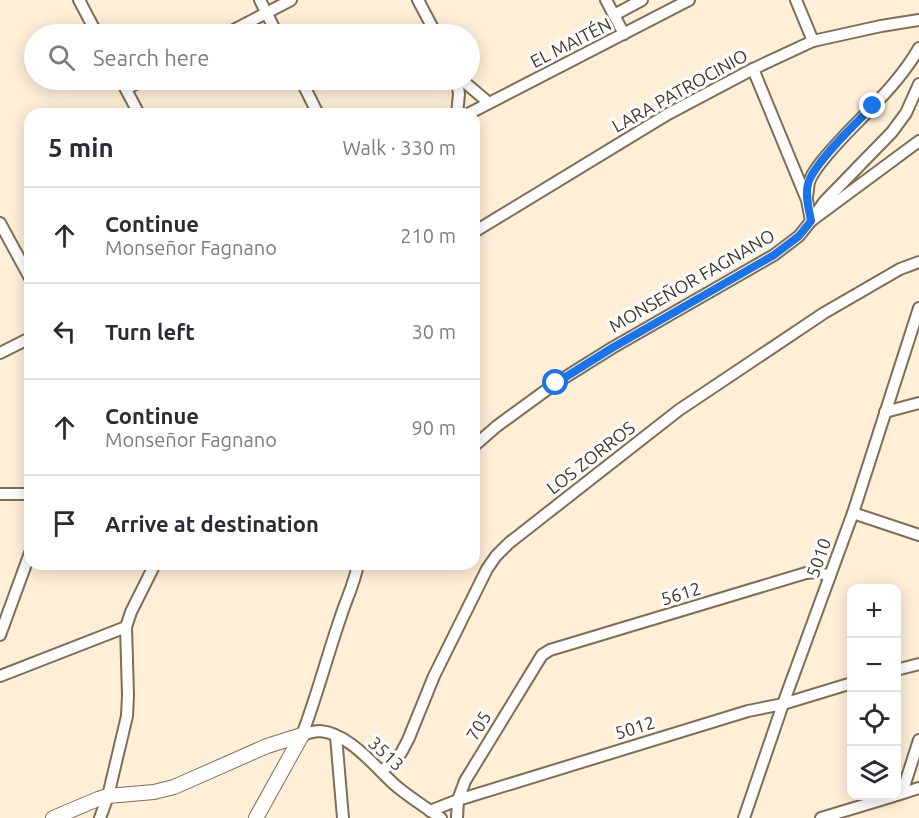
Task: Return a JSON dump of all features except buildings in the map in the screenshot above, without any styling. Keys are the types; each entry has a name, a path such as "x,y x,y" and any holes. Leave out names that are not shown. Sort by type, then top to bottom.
{"street":[{"path":"79,0 92,24"},
{"path":"260,0 272,24"},
{"path":"245,24 291,0"},
{"path":"418,0 431,24"},
{"path":"606,0 624,34"},
{"name":"EL MAITÉN","path":"614,15 642,0"},
{"name":"EL MAITÉN","path":"479,108 689,0"},
{"path":"796,0 813,41"},
{"name":"LARA PATROCINIO","path":"480,228 668,114 753,69 813,41 919,20"},
{"path":"807,200 808,183 832,149 873,106 908,65 919,48"},
{"path":"753,69 807,200 811,221 919,141"},
{"name":"MONSEÑOR FAGNANO","path":"480,441 556,383 612,348 774,255 799,236 824,201 892,132 906,113 919,87"},
{"path":"127,90 136,108"},
{"path":"305,90 315,108"},
{"path":"458,90 458,108"},
{"path":"474,90 489,103"},
{"path":"0,223 24,267"},
{"name":"LOS ZORROS","path":"381,771 401,753 434,676 487,569 509,543 679,410 824,313 900,270 919,262"},
{"name":"5010","path":"744,818 853,513 919,308"},
{"path":"0,353 24,341"},
{"path":"885,412 919,403"},
{"path":"0,494 24,494"},
{"path":"853,513 919,535"},
{"path":"0,635 24,569"},
{"path":"100,818 108,796 127,716 126,627 152,570"},
{"path":"256,818 302,735 357,570"},
{"name":"5612","path":"542,655 550,650 806,573 817,572 830,576"},
{"path":"0,676 126,627"},
{"name":"705","path":"457,818 458,800 465,781 542,655"},
{"path":"901,669 919,664"},
{"name":"5012","path":"430,811 458,800 737,714 783,704 847,685"},
{"name":"3513","path":"302,735 323,731 348,742 396,786 441,818"},
{"path":"53,818 108,796 154,792 174,787 267,746 302,735"},
{"path":"336,736 343,818"},
{"path":"901,784 919,740"},
{"path":"901,793 919,788"},
{"path":"821,818 878,800"}],"route":[{"path":"556,383 612,348 774,255 799,236 811,221 807,200 808,183 832,149 873,106"}]}
